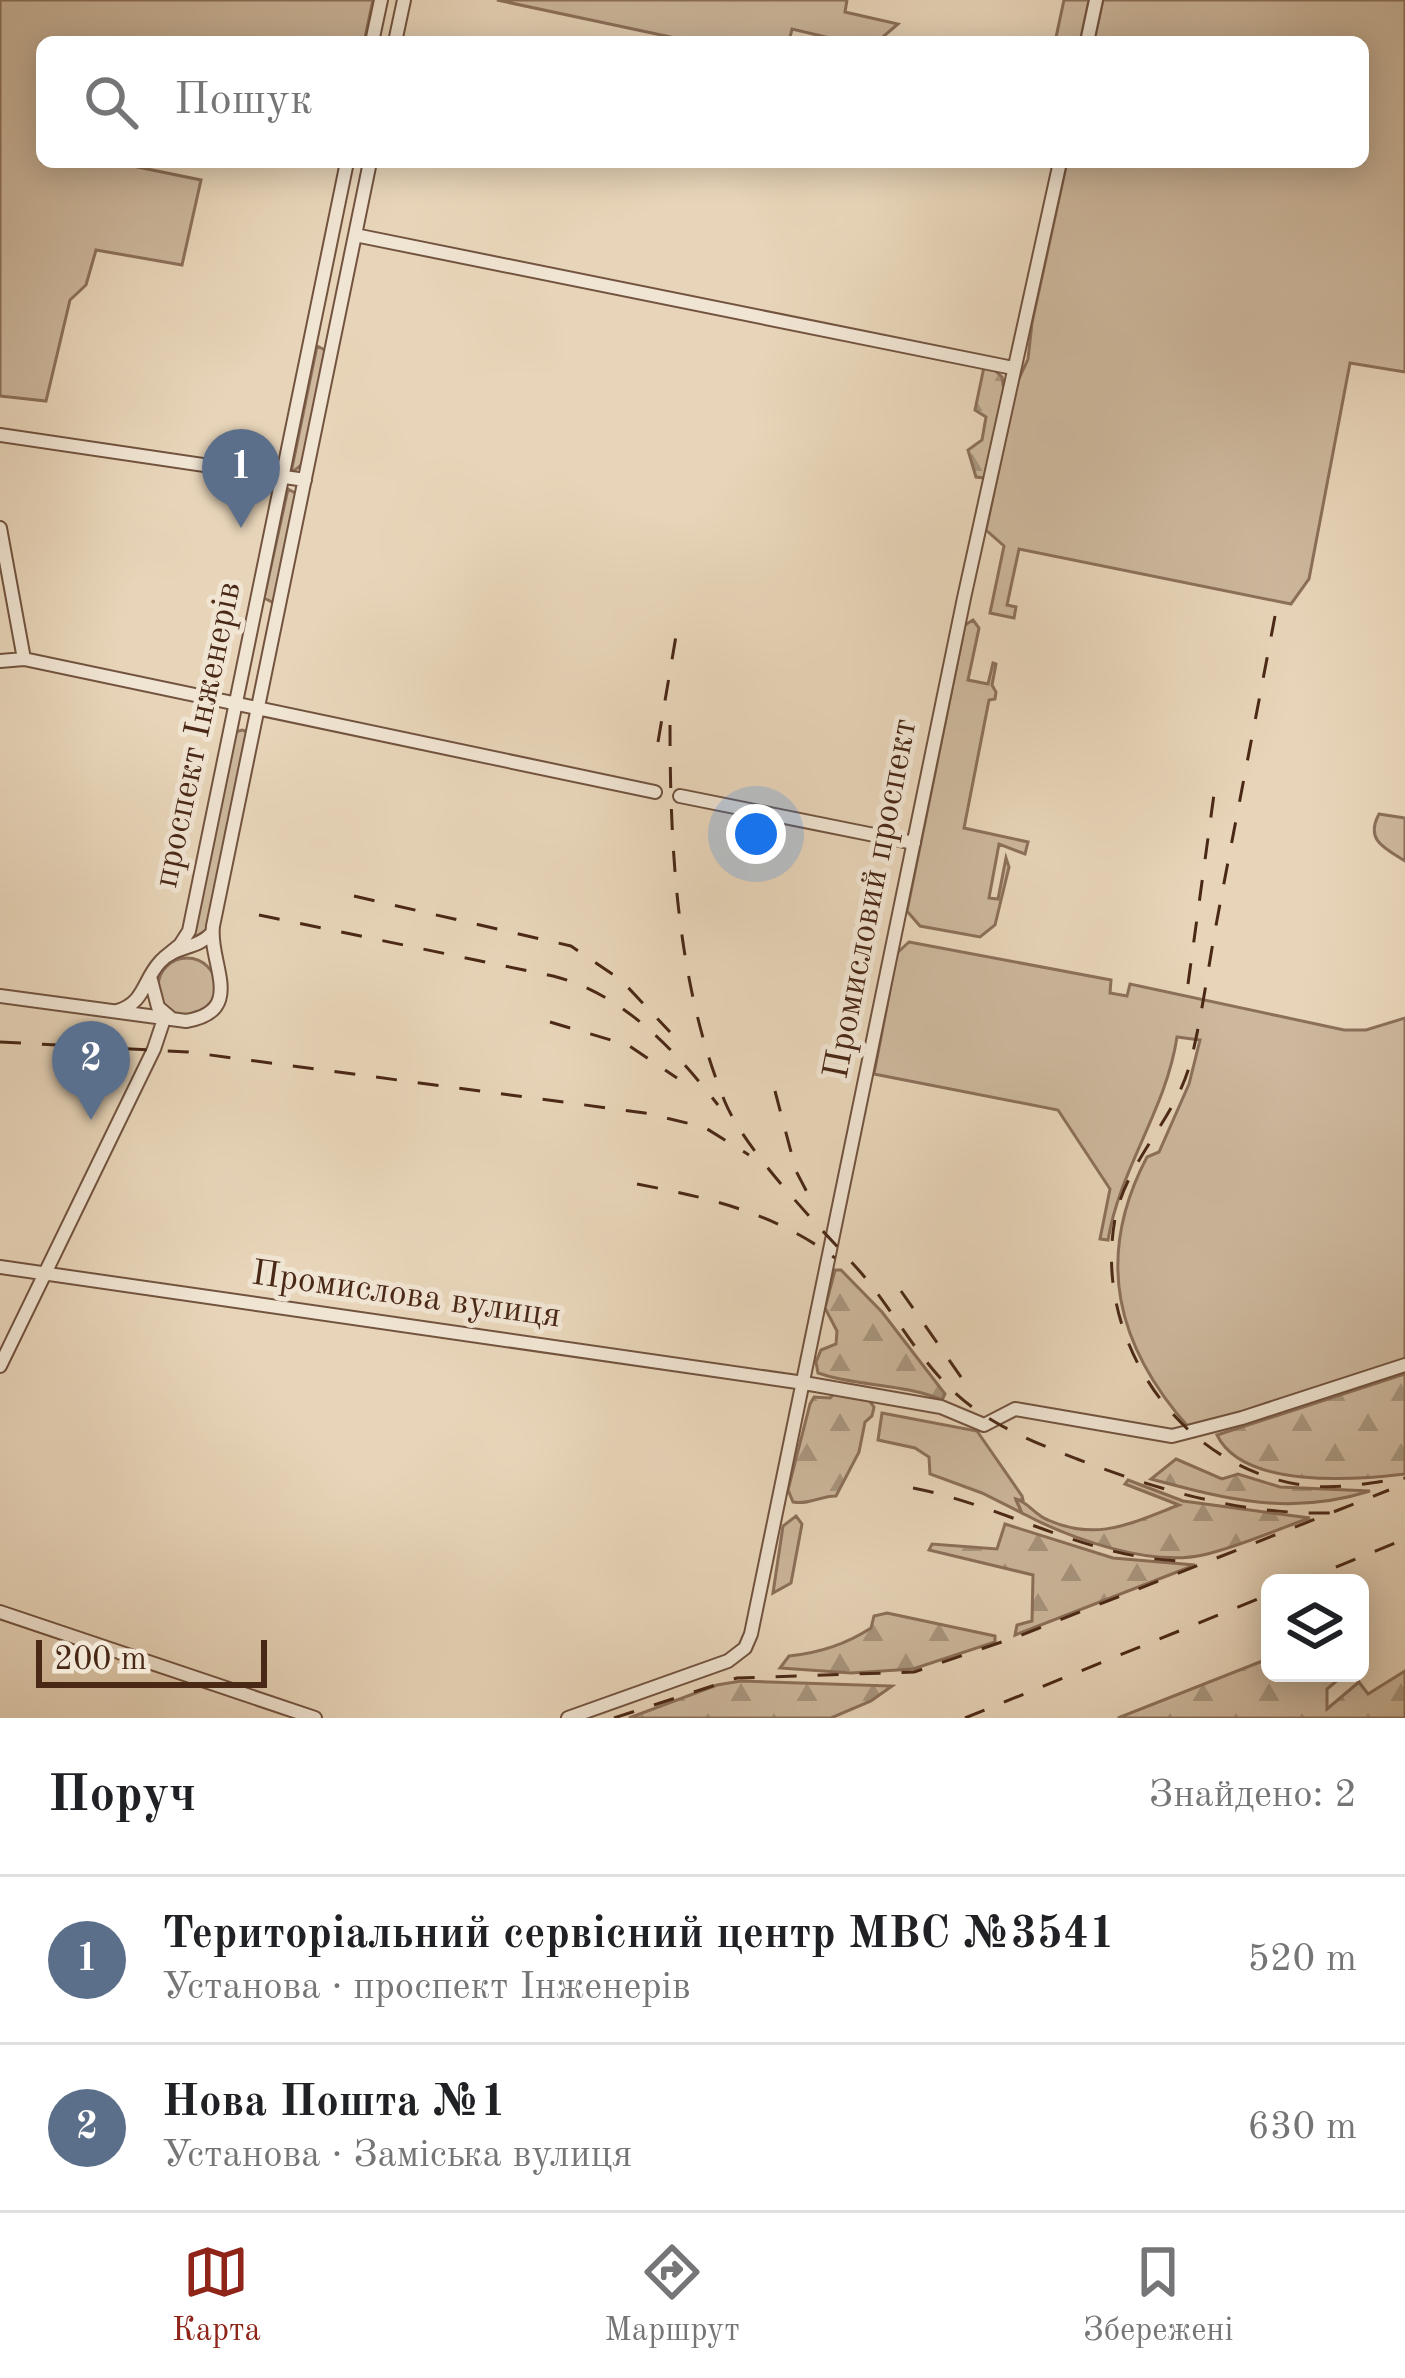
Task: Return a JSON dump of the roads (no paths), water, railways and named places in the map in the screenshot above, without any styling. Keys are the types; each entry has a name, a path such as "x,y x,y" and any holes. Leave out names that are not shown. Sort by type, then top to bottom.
{"street":[{"path":"373,36 381,0"},
{"path":"396,36 404,0"},
{"path":"1088,36 1096,0"},
{"name":"проспект Інженерів","path":"164,958 189,932 346,168"},
{"name":"проспект Інженерів","path":"218,968 211,934 369,168"},
{"name":"Промисловий проспект","path":"568,1718 719,1665 745,1648 1059,168"},
{"path":"342,186 358,218"},
{"path":"355,235 1013,368"},
{"path":"0,434 305,480"},
{"path":"0,528 24,659"},
{"path":"257,604 280,609"},
{"path":"248,648 272,653"},
{"path":"0,661 24,659 655,791"},
{"path":"680,796 914,842"},
{"name":"проспект Інженерів","path":"182,950 211,934"},
{"path":"0,996 104,1012 199,1019 210,1012 222,989 218,968 203,954 182,950 164,958 133,1004 104,1012"},
{"path":"153,973 152,996 169,1018"},
{"path":"0,1366 169,1018"},
{"name":"Промислова вулиця","path":"0,1268 804,1383 940,1407 982,1430 1015,1409 1172,1436 1405,1365"},
{"path":"0,1612 315,1718"}],"railway":[{"path":"1275,616 1190,1064 1174,1103 1129,1178 1115,1219 1112,1264 1117,1308 1131,1350 1153,1388 1181,1422 1214,1450 1253,1471 1296,1484 1337,1486 1405,1478"},
{"path":"658,742 677,630"},
{"path":"670,725 680,917 696,1011 725,1102 765,1165 868,1281 937,1374 993,1421 1108,1471 1234,1505 1333,1513"},
{"path":"1188,984 1215,787"},
{"path":"354,896 571,946 621,980 670,1032"},
{"path":"259,915 578,984 645,1026 718,1105"},
{"path":"550,1022 628,1045 677,1078"},
{"path":"0,1042 188,1052 645,1113 704,1127 749,1155"},
{"path":"775,1091 796,1171 810,1198"},
{"path":"637,1184 741,1209 789,1229 835,1258"},
{"path":"901,1291 970,1390"},
{"path":"913,1488 1087,1544 1157,1559 1194,1561"},
{"path":"614,1718 737,1678 914,1672 1019,1636 1389,1490"},
{"path":"1319,1574 1405,1539"},
{"path":"965,1718 1261,1598"}],"place":[{"name":"Територіальний сервісний центр МВС №3541","path":"241,528"},
{"name":"Нова Пошта №1","path":"91,1120"}]}
